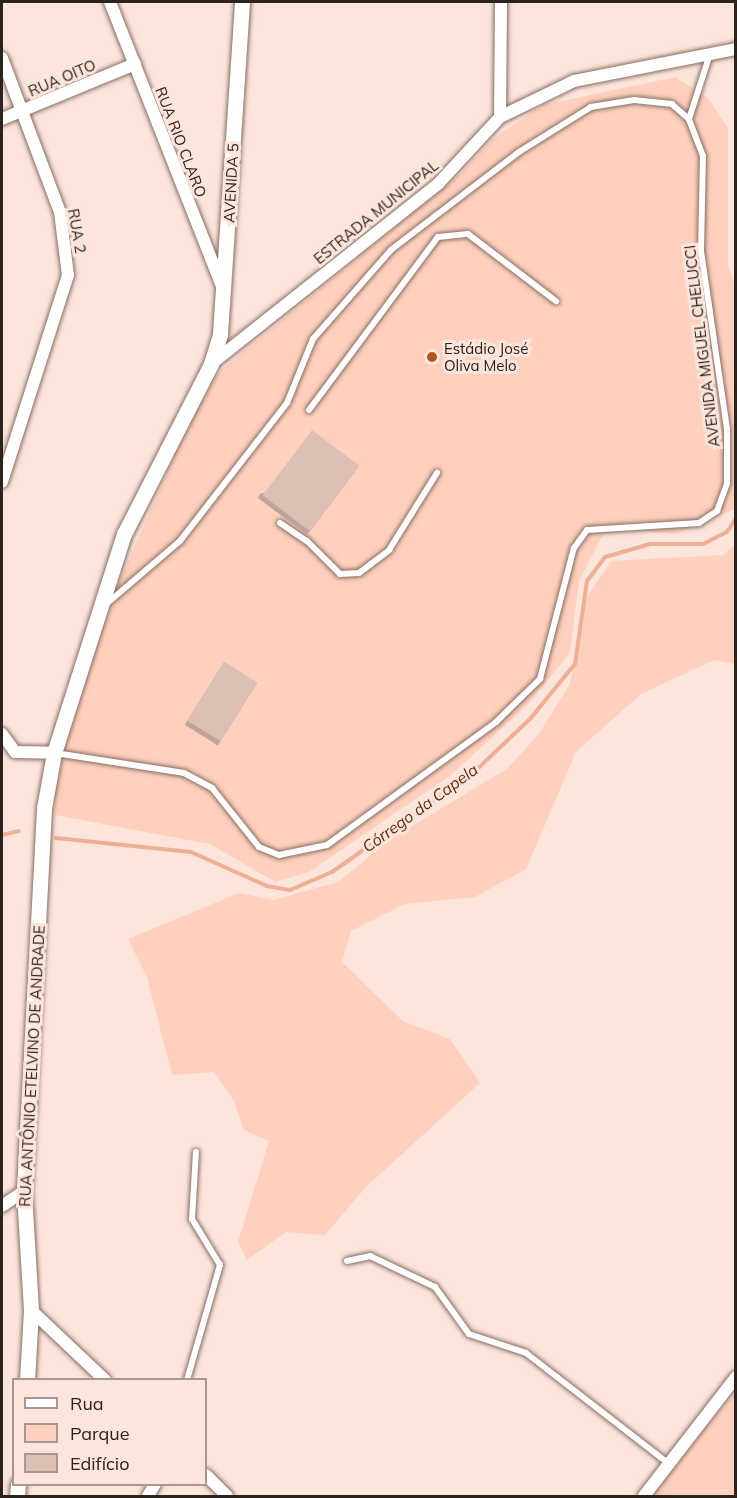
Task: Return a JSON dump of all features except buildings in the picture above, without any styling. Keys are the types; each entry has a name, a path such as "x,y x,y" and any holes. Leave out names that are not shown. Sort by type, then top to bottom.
{"street":[{"name":"RUA RIO CLARO","path":"110,2 224,293"},
{"name":"AVENIDA 5","path":"96,613 142,492 211,364 224,293 242,2"},
{"path":"500,117 501,2"},
{"name":"ESTRADA MUNICIPAL","path":"211,364 438,184 500,117 574,81 735,49"},
{"name":"RUA 2","path":"2,58 60,212 68,275 2,482"},
{"name":"RUA OITO","path":"2,119 135,64"},
{"name":"RUA ANTÔNIO ETELVINO DE ANDRADE","path":"27,1378 31,1310 24,1191 44,808 54,753 96,613"},
{"path":"2,734 15,752"},
{"path":"2,754 54,753"},
{"path":"2,1206 24,1191"},
{"path":"31,1310 103,1378"},
{"path":"644,1497 735,1377"},
{"path":"207,1476 227,1497"}],"lane":[{"path":"96,613 180,541 287,403 313,339 392,250 519,152 591,107 634,100 672,104 689,118 711,54"},
{"name":"AVENIDA MIGUEL CHELUCCI","path":"54,753 184,773 212,788 259,847 279,855 305,853 327,845 496,722 540,679 558,626 574,548 587,530 604,525 699,523 717,511 727,484 727,429 701,250 703,156 689,118"},
{"path":"309,410 438,237 468,234 556,301"},
{"path":"280,523 307,540 340,574 359,573 390,550 437,473"},
{"path":"188,1378 220,1265 192,1219 196,1152"},
{"path":"347,1261 370,1256 435,1287 469,1334 526,1353 669,1465"}],"green space":[{"path":"675,77 707,97 728,128 728,264 736,289 735,509 676,534 638,530 603,534 579,581 570,653 528,704 451,775 309,872 275,882 210,844 55,815 56,757 100,625 189,423 220,371 462,172 494,138 543,105"},
{"path":"735,544 735,664 714,660 641,694 576,752 526,869 475,897 405,904 351,931 342,962 403,1021 450,1039 480,1083 366,1187 325,1235 286,1232 247,1260 238,1242 269,1141 244,1130 234,1101 214,1072 172,1075 147,977 128,939 239,893 273,900 338,882 391,839 508,768 538,735 570,684 585,600 611,561 723,555"},
{"path":"735,1393 735,1496 646,1496"}],"waterway":[{"name":"Córrego da Capela","path":"56,838 191,852 267,886 290,890 332,872 473,773 530,719 575,664 587,581 605,557 650,544 703,544 727,532 736,518"},
{"name":"Córrego da Capela","path":"2,835 19,831"}],"place":[{"name":"Estádio José Oliva Melo","path":"432,357"}]}
